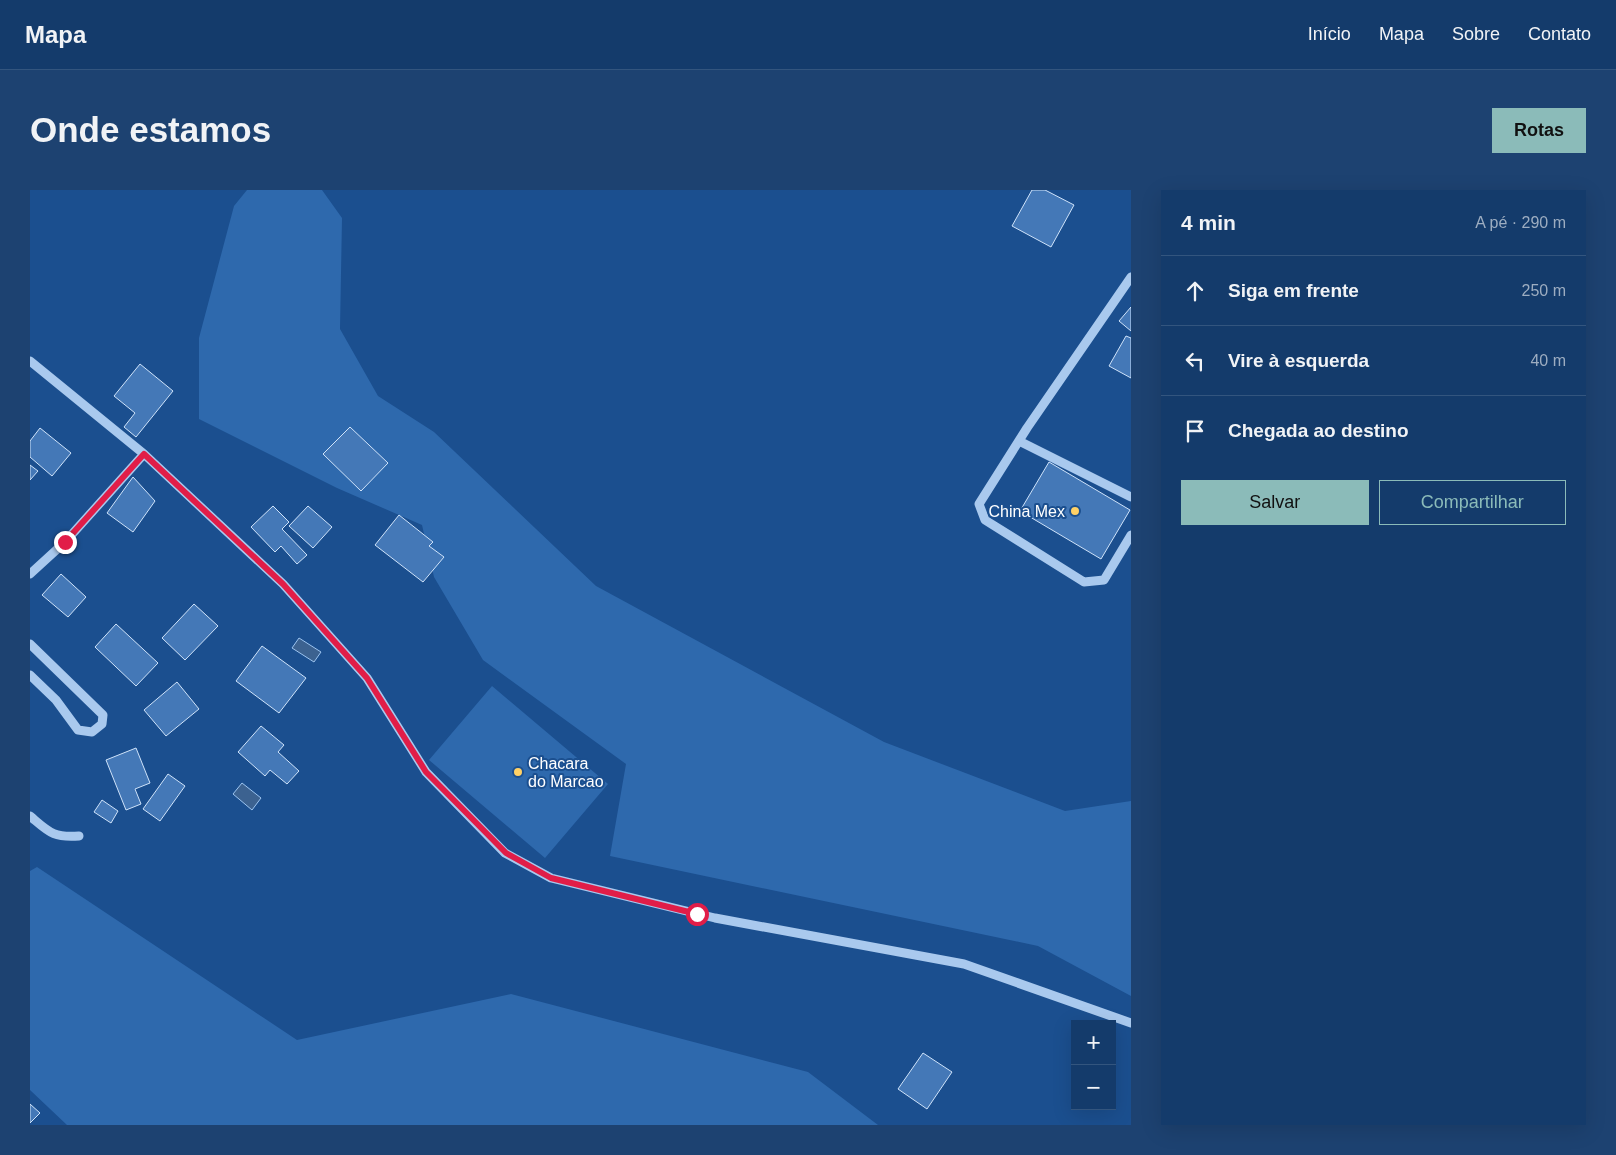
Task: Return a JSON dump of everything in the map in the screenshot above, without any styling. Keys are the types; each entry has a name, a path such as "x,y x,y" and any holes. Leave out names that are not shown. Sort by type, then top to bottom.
{"lane":[{"path":"1131,276 1019,441 979,504 985,520 1084,582 1104,580 1131,535"},
{"path":"30,361 144,454 283,584 367,678 426,772 506,853 551,878 715,918 964,964 1131,1023"},
{"path":"1019,441 1131,497"},
{"path":"30,574 65,542 144,454"},
{"path":"30,644 103,715 102,724 92,732 78,730 56,700 30,675"},
{"path":"30,816 51,833 64,837 79,836"}],"shaded area":[{"path":"247,190 322,190 342,218 340,329 378,396 434,432 596,586 884,742 1065,811 1131,801 1131,996 1038,946 610,856 626,764 483,660 434,577 422,525 337,488 199,419 199,338 234,206"},
{"path":"299,638 321,652 314,662 292,648"},
{"name":"Chacara do Marcao","path":"492,686 608,784 545,858 429,760"},
{"path":"242,783 261,798 252,810 233,794"},
{"path":"37,867 297,1040 511,994 808,1072 878,1125 67,1125 30,1090 30,871"}],"building":[{"path":"1032,190 1045,190 1074,205 1051,247 1012,226"},
{"path":"1131,307 1131,331 1119,321"},
{"path":"1126,336 1131,338 1131,378 1109,366"},
{"path":"140,364 173,391 136,437 124,427 135,413 114,396"},
{"path":"350,427 388,463 361,491 323,454"},
{"path":"40,428 71,453 52,476 30,457 30,441"},
{"name":"China Mex","path":"1049,462 1130,510 1101,559 1020,511"},
{"path":"30,465 38,471 30,480"},
{"path":"133,477 155,501 133,532 107,513"},
{"path":"273,506 289,522 282,529 307,555 297,564 281,546 275,552 251,527"},
{"path":"308,506 332,527 313,548 289,526"},
{"path":"399,515 433,542 429,546 444,557 423,582 375,545"},
{"path":"61,574 86,597 68,617 42,595"},
{"path":"194,604 218,626 185,660 162,638"},
{"path":"116,624 158,663 136,686 95,647"},
{"path":"262,646 306,678 279,713 236,681"},
{"path":"177,682 199,709 166,736 144,710"},
{"path":"261,726 284,745 278,752 299,771 287,784 270,770 265,776 238,752"},
{"path":"136,748 150,783 135,789 141,804 126,810 106,760"},
{"path":"168,774 185,786 160,821 143,809"},
{"path":"102,800 118,811 111,823 94,812"},
{"path":"923,1053 952,1072 927,1109 898,1089"},
{"path":"30,1104 40,1113 30,1123"}],"place":[{"name":"China Mex","path":"1075,511"},
{"name":"Chacara do Marcao","path":"518,772"}],"route":[{"path":"65,542 144,454 283,584 367,678 426,772 506,853 551,878 697,914"}]}
